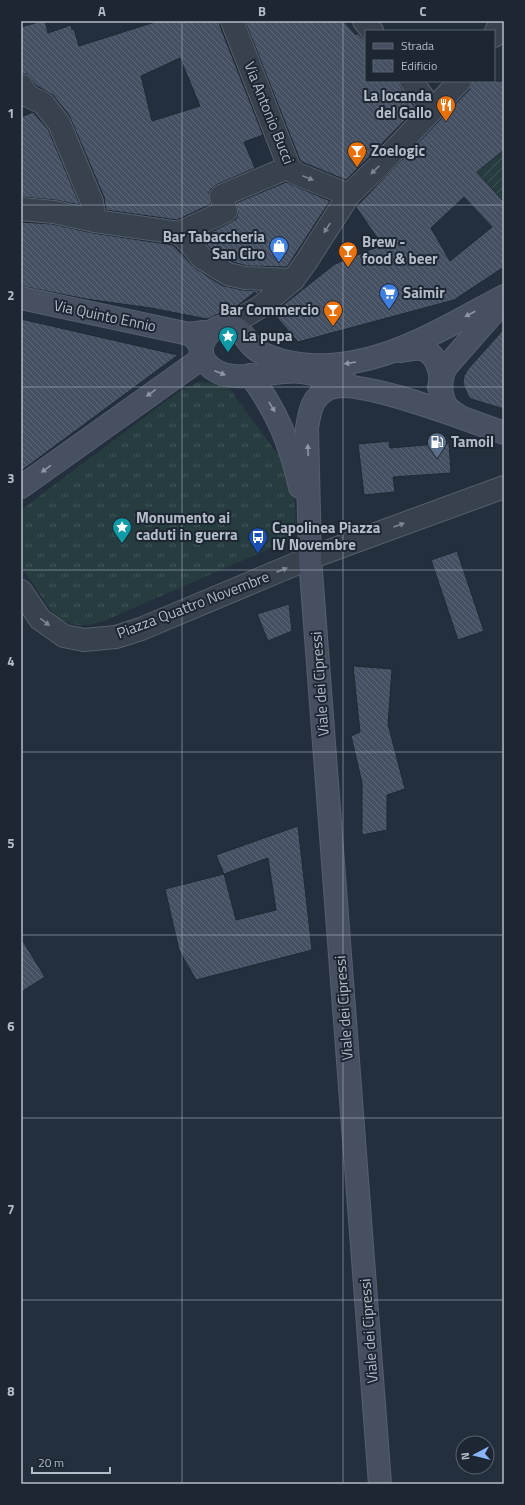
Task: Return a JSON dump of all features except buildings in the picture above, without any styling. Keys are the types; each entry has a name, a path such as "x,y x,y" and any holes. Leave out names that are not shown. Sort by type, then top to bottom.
{"street":[{"name":"Via Antonio Bucci","path":"232,21 289,167 295,173 349,195"},
{"path":"364,21 371,30"},
{"path":"495,34 501,21"},
{"path":"412,82 432,109"},
{"path":"220,328 260,307 293,280 349,195 381,164 459,82"},
{"path":"21,85 28,96 43,103 59,123 92,202 94,221"},
{"path":"21,209 54,212 94,221 179,233 226,211 220,196 289,167"},
{"path":"179,233 190,243 202,258 228,274 245,278 293,280"},
{"path":"220,328 235,328 242,332 252,346 257,350 283,361 334,366 370,359 392,352 430,335 504,296"},
{"name":"Via Quinto Ennio","path":"21,298 195,343 196,334 220,328"},
{"path":"410,400 427,399 435,394 446,367 504,301"},
{"path":"21,487 198,361 195,343"},
{"path":"195,343 203,359 220,374 237,376 284,371 302,372 410,400 501,432"},
{"path":"392,352 414,348 425,350 434,358 438,366 442,392 448,408 459,416"},
{"path":"250,375 263,392 284,431 297,473 310,531"},
{"path":"310,531 307,428 311,406 318,396 329,388 341,386 356,387"},
{"name":"Piazza Quattro Novembre","path":"21,591 40,619 64,636 84,640 116,637 141,629 310,558 504,487"},
{"name":"Viale dei Cipressi","path":"310,531 310,558 380,1484"}],"green space":[{"path":"504,150 504,202 477,172"},
{"path":"198,382 222,383 229,388 293,475 296,525 293,535 287,541 104,621 90,625 77,625 63,621 54,614 47,605 21,566 21,510 177,393"}],"place":[{"name":"La locanda del Gallo","path":"446,122"},
{"name":"Zoelogic","path":"357,168"},
{"name":"Bar Tabaccheria San Ciro","path":"279,263"},
{"name":"Brew - food & beer","path":"348,268"},
{"name":"Saimir","path":"389,310"},
{"name":"Bar Commercio","path":"333,327"},
{"name":"La pupa","path":"228,353"},
{"name":"Tamoil","path":"437,459"},
{"name":"Monumento ai caduti in guerra","path":"122,544"},
{"name":"Capolinea Piazza IV Novembre","path":"258,554"}]}
